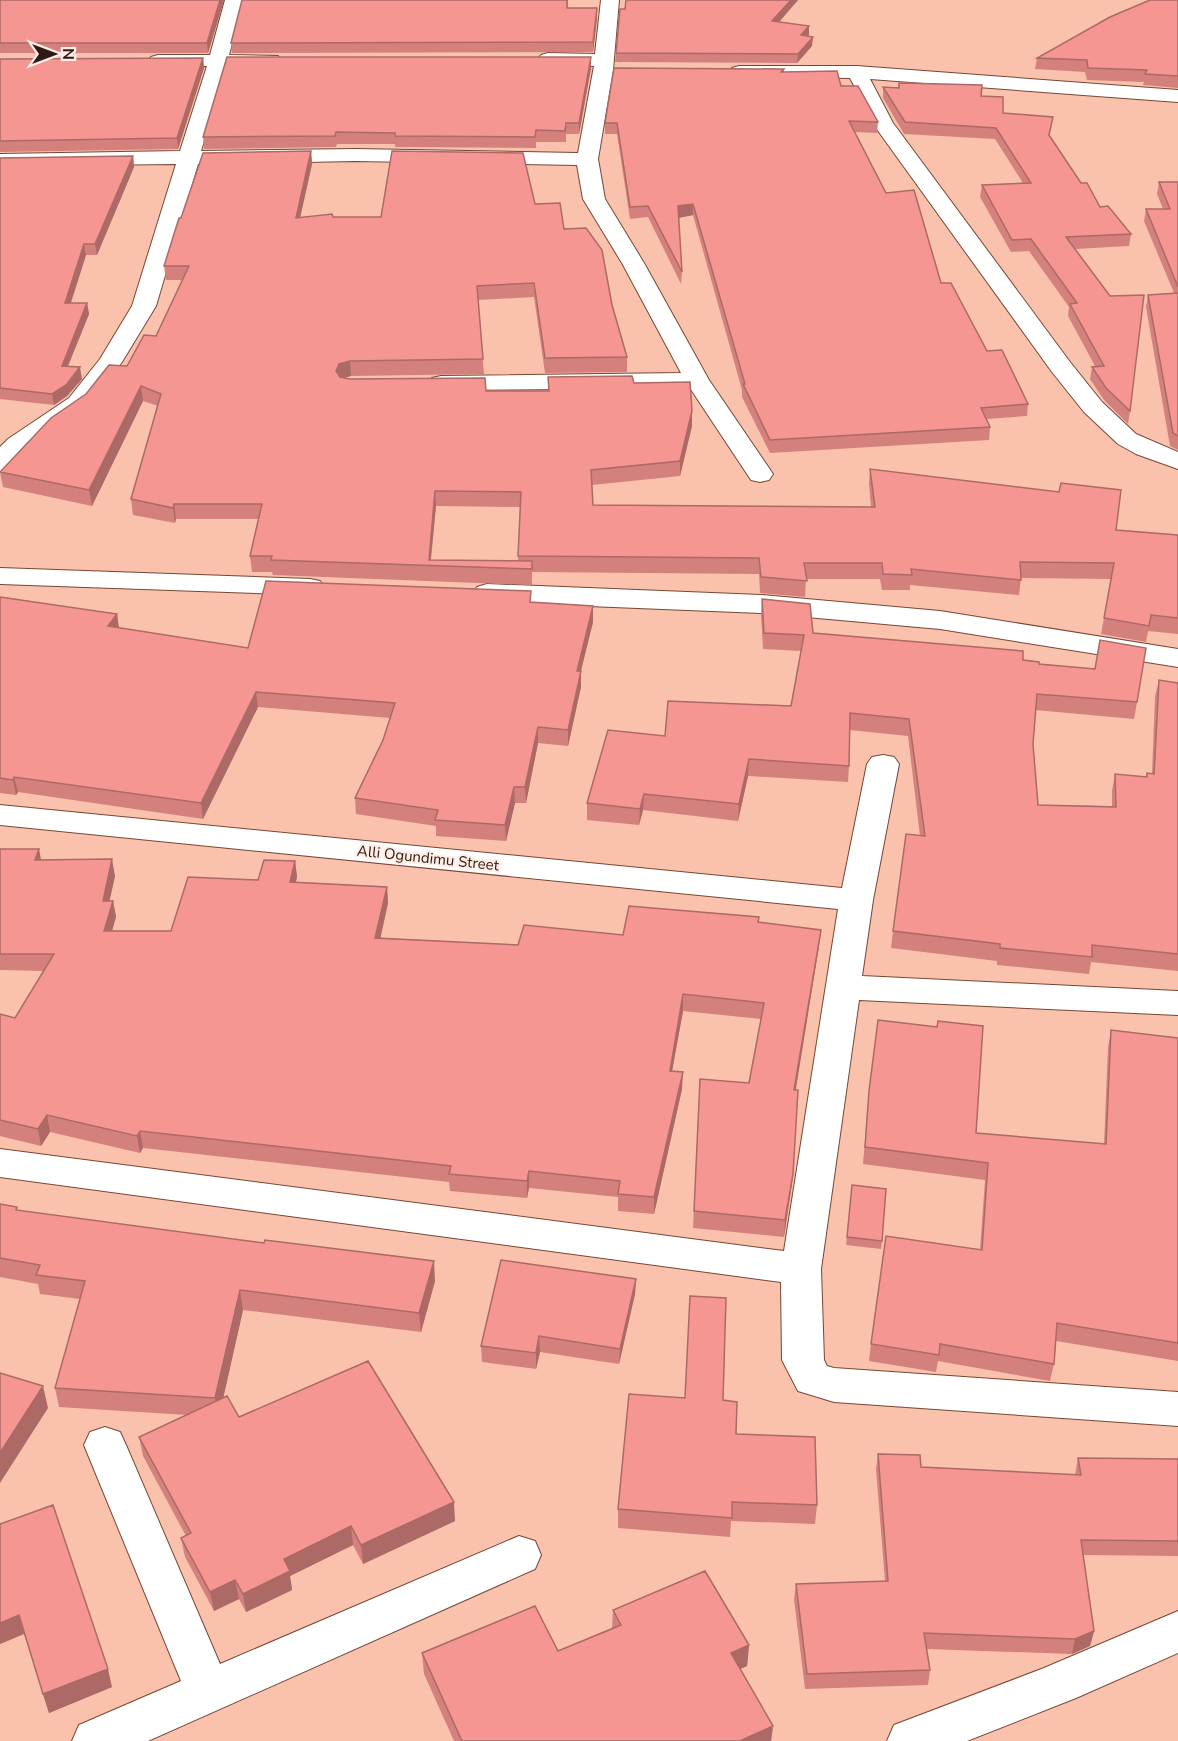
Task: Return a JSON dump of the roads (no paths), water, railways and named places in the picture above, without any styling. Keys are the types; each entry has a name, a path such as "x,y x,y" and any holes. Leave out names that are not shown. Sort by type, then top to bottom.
{"street":[{"path":"0,463 8,443 78,403 110,363 144,306 218,61 234,0"},
{"path":"610,0 603,65 587,159 594,199 633,263 698,380 760,474"},
{"path":"138,61 288,59"},
{"path":"533,59 603,65 626,71"},
{"path":"718,71 857,72 1178,96"},
{"path":"857,72 883,124 1054,358 1094,407 1127,439 1144,449 1178,461"},
{"path":"0,160 355,155 587,159"},
{"path":"423,384 698,380"},
{"path":"0,576 340,589"},
{"path":"460,592 761,604 940,620 1178,658"},
{"path":"883,764 856,900 801,1269 802,1360 813,1379 834,1385 1178,1409"},
{"name":"Alli Ogundimu Street","path":"0,815 856,900"},
{"path":"844,987 1178,1003"},
{"path":"0,1163 801,1269"},
{"path":"105,1445 208,1693"},
{"path":"96,1741 519,1555"},
{"path":"911,1741 1060,1683 1178,1631"}]}
